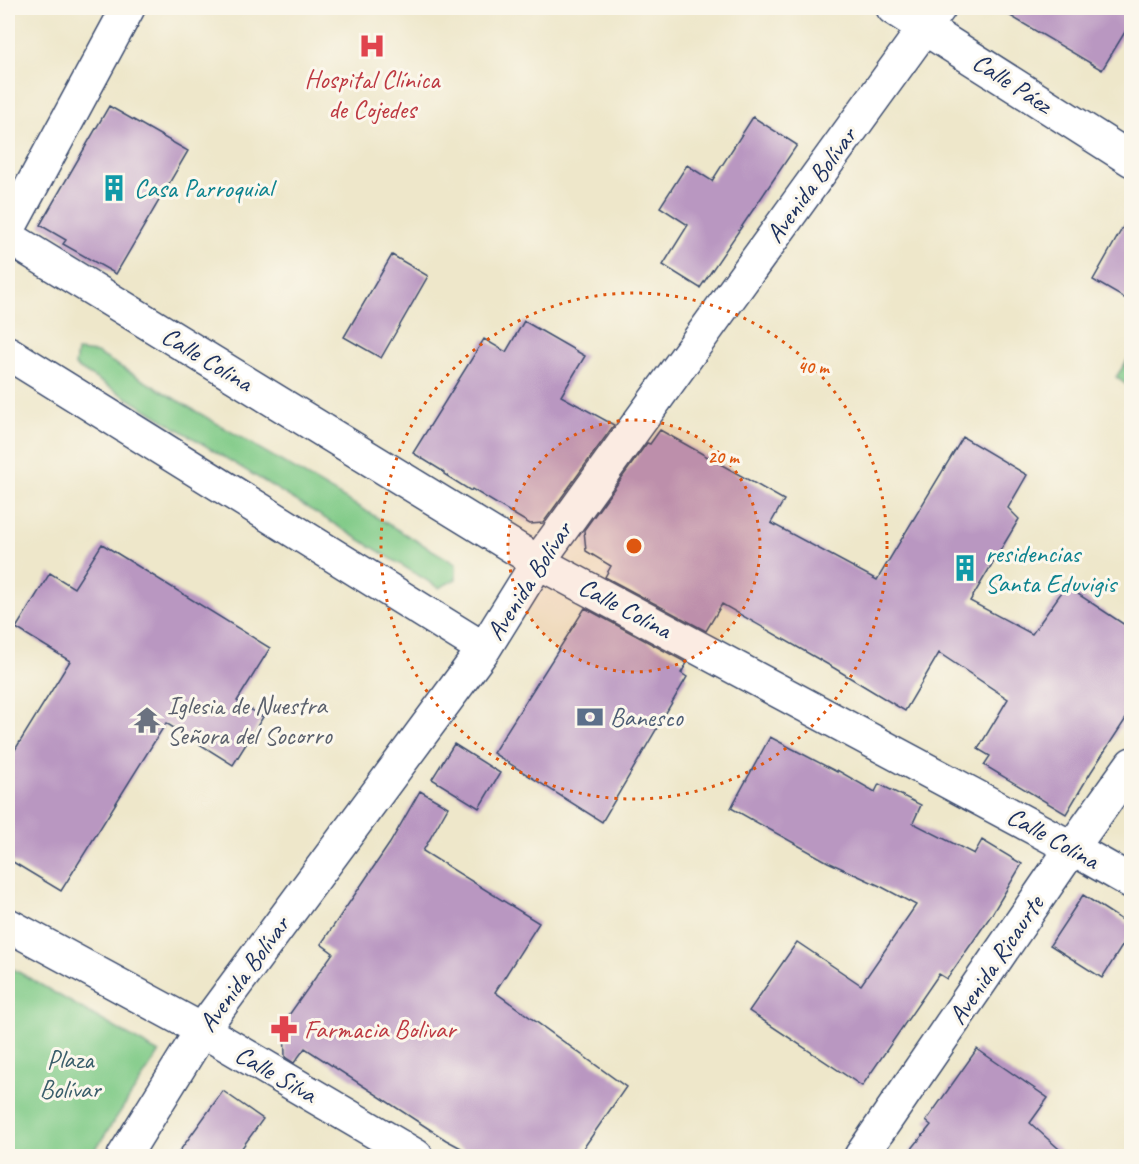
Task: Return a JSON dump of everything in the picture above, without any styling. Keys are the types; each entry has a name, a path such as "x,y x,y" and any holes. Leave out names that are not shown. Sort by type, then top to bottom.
{"street":[{"path":"8,230 128,8"},
{"name":"Calle Páez","path":"892,8 932,18 1131,160"},
{"name":"Avenida Bolívar","path":"124,1156 202,1030 484,649 538,562 932,18"},
{"name":"Calle Colina","path":"8,237 538,562 1072,848 1131,882"},
{"path":"9,356 484,649"},
{"name":"Avenida Ricaurte","path":"861,1156 1131,764"},
{"name":"Calle Silva","path":"8,925 202,1030 417,1156"}],"green space":[{"path":"77,351 97,353 456,564 456,579 439,588 75,366"},
{"path":"1131,355 1131,388 1116,377"},
{"name":"Plaza Bolívar","path":"8,966 159,1053 91,1156 8,1156"}],"building":[{"path":"997,8 1115,8 1131,17 1131,22 1102,70"},
{"name":"Casa Parroquial","path":"109,106 188,151 116,274 63,244 66,240 40,225"},
{"path":"753,117 797,145 700,288 663,265 688,225 660,207 687,165 712,181"},
{"path":"1131,213 1131,302 1093,280"},
{"path":"392,255 428,276 381,358 344,337"},
{"path":"524,321 585,356 561,396 614,425 543,523 530,524 472,489 471,491 413,453 484,339 506,352"},
{"path":"660,430 784,500 771,523 877,580 963,437 1027,475 1008,508 1019,519 970,601 1032,634 1066,586 1131,629 1131,711 1066,814 984,765 990,756 978,749 1008,699 939,653 905,711 722,604 706,631 605,577 611,566 586,551 584,530 647,443 650,444"},
{"name":"Iglesia de Nuestra Señora del Socorro","path":"102,544 270,648 237,701 263,717 233,765 166,723 61,891 8,859 8,761 70,661 16,628 50,573 74,588"},
{"name":"Banesco","path":"585,608 687,663 681,673 687,677 602,822 493,753"},
{"path":"770,737 837,772 837,770 875,792 879,784 921,805 913,823 974,854 982,840 1022,864 992,914 947,979 939,974 862,1086 749,1011 797,942 861,985 916,905 828,862 731,808"},
{"path":"454,744 500,773 479,808 432,779"},
{"path":"420,791 448,807 423,851 539,923 495,992 626,1087 578,1156 476,1156 446,1140 305,1048 294,1063 285,1057 284,1022 333,953 321,944 390,843"},
{"path":"1083,895 1131,926 1131,932 1102,978 1050,945"},
{"path":"977,1049 1048,1098 1030,1123 1067,1156 906,1156 931,1125 926,1121"},
{"path":"223,1091 263,1119 236,1156 176,1156"}],"place":[{"name":"Hospital Clínica de Cojedes","path":"372,46"},
{"name":"Casa Parroquial","path":"114,188"},
{"name":"residencias Santa Eduvigis","path":"965,568"},
{"name":"Banesco","path":"590,717"},
{"name":"Iglesia de Nuestra Señora del Socorro","path":"147,720"},
{"name":"Farmacia Bolivar","path":"284,1029"}]}
